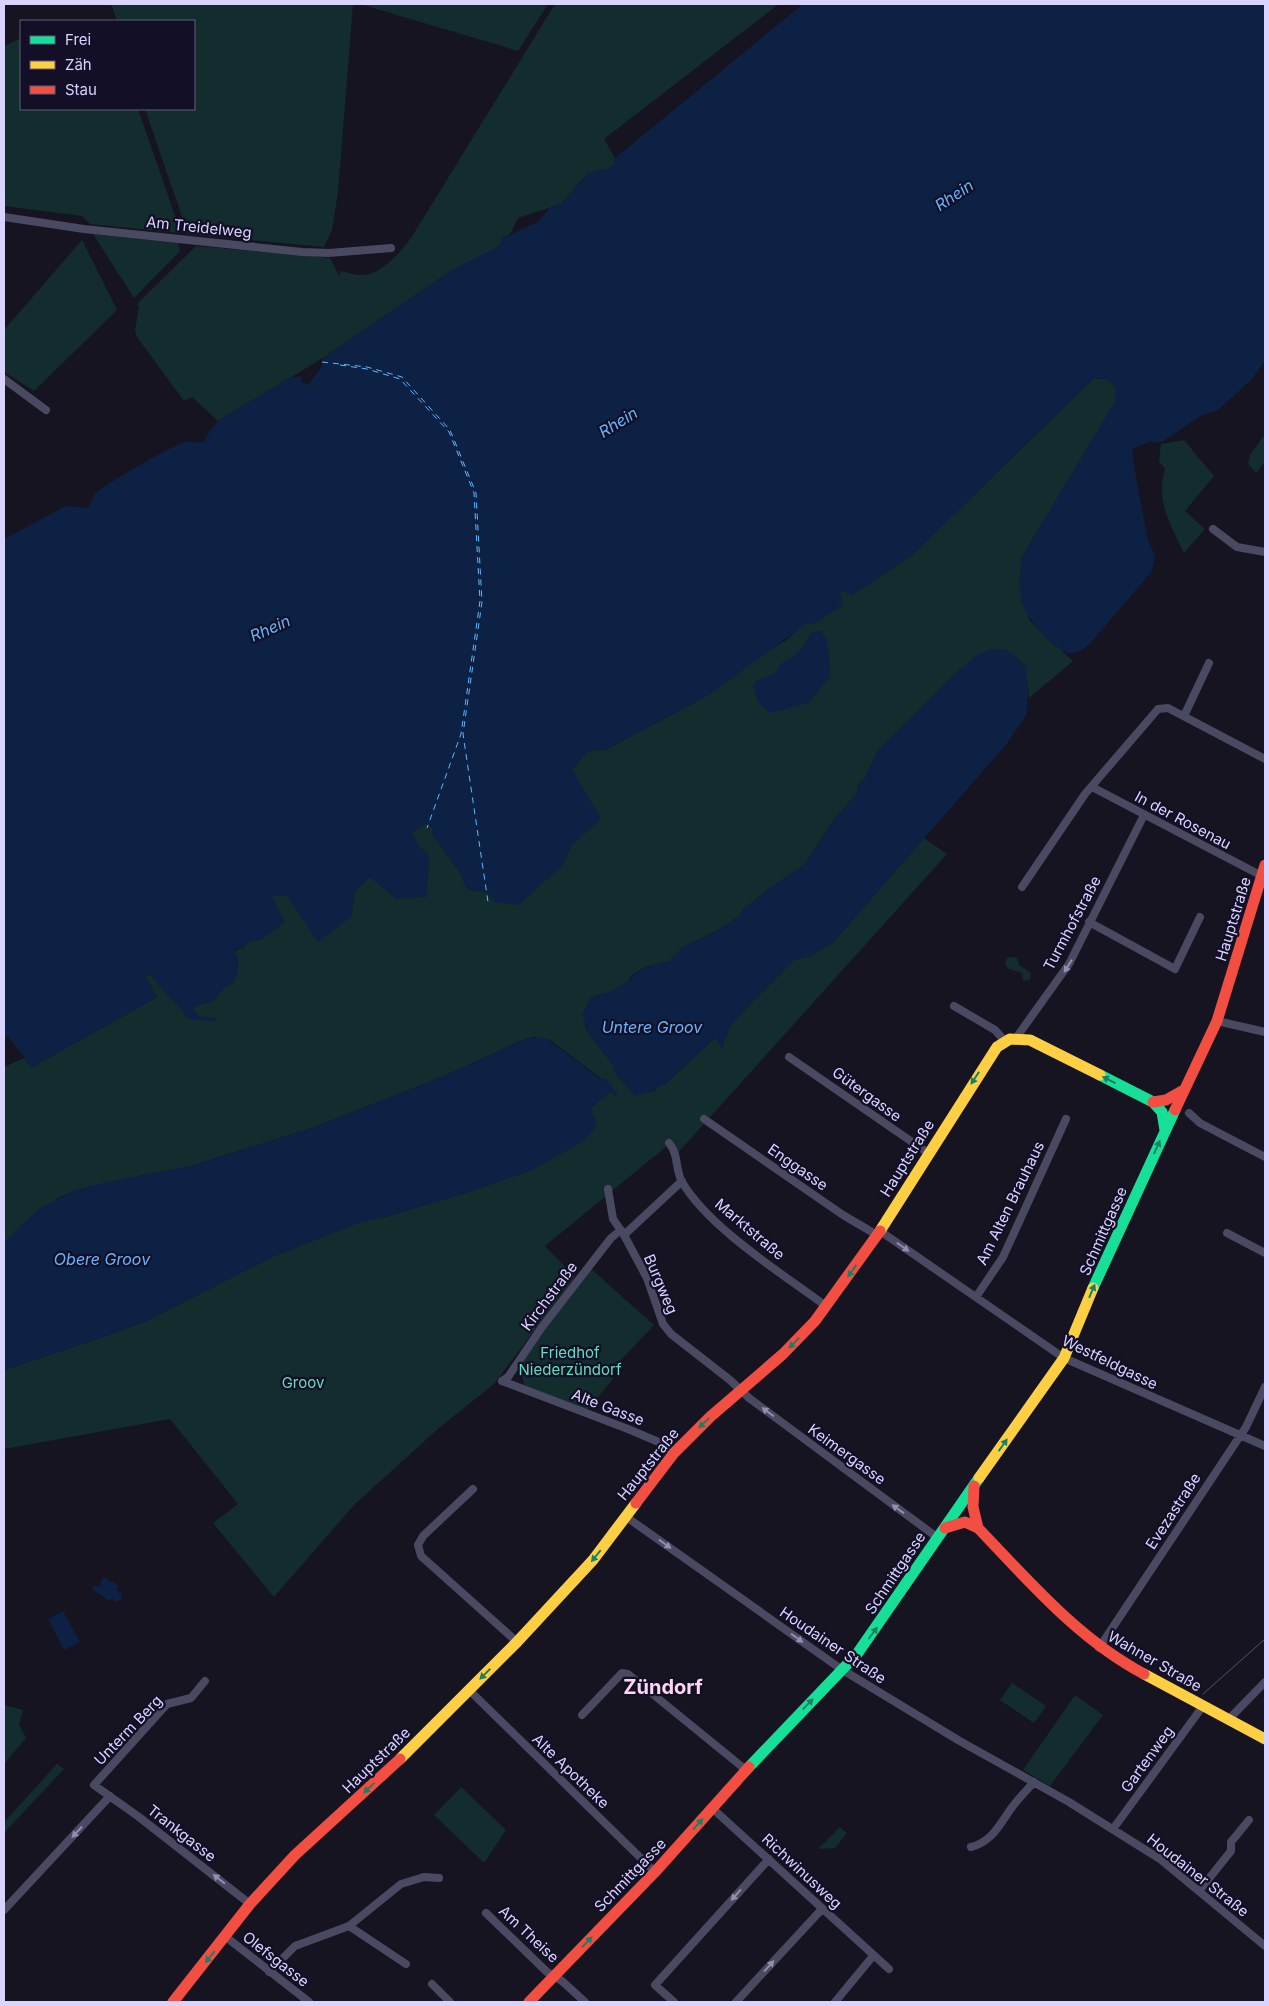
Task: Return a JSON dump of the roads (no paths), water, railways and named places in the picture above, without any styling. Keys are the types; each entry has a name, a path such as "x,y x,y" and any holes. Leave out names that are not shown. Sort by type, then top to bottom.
{"main road":[{"name":"Hauptstraße","path":"1183,1090 1217,1021 1264,870"},
{"name":"Hauptstraße","path":"175,2002 250,1904 295,1855 413,1747 517,1642 593,1560 674,1453 740,1390 789,1348 827,1307 879,1233 990,1055 1010,1040"},
{"path":"1010,1040 1038,1043 1153,1102 1162,1112 1165,1130"},
{"path":"1153,1102 1166,1100 1183,1090"},
{"name":"Schmittgasse","path":"529,2002 654,1872 746,1770 857,1654 883,1619 974,1485 1064,1358 1101,1270 1183,1090"},
{"path":"974,1485 972,1496 973,1512 978,1528"},
{"path":"941,1533 965,1522 978,1528"},
{"name":"Wahner Straße","path":"978,1528 1073,1626 1099,1648 1118,1661 1265,1740"}],"street":[{"name":"Am Treidelweg","path":"4,217 84,229 302,252 329,253 391,248"},
{"path":"4,378 46,410"},
{"path":"1213,529 1237,547 1265,552"},
{"path":"1184,716 1209,664"},
{"path":"1022,888 1092,787 1158,709 1168,708 1265,759"},
{"name":"In der Rosenau","path":"1092,787 1144,815 1264,870"},
{"name":"Turmhofstraße","path":"1010,1040 1070,964 1144,815"},
{"path":"1090,922 1174,969 1200,917"},
{"path":"954,1006 1010,1040"},
{"path":"1217,1021 1265,1032"},
{"name":"Gütergasse","path":"790,1057 928,1153"},
{"path":"1189,1113 1200,1123 1265,1157"},
{"name":"Enggasse","path":"704,1119 843,1215 879,1233"},
{"name":"Am Alten Brauhaus","path":"976,1297 1003,1257 1066,1119"},
{"name":"Marktstraße","path":"668,1143 677,1156 682,1181 705,1210 733,1236 827,1307"},
{"name":"Kirchstraße","path":"502,1381 508,1377 542,1327 611,1238 622,1232 682,1181"},
{"name":"Burgweg","path":"608,1189 613,1219 647,1278 667,1329 740,1390"},
{"name":"Westfeldgasse","path":"879,1233 1064,1358 1265,1446"},
{"path":"1227,1233 1265,1252"},
{"name":"Alte Gasse","path":"502,1381 628,1428 661,1443 674,1453"},
{"name":"Evezastraße","path":"1099,1648 1239,1436 1265,1387"},
{"name":"Keimergasse","path":"740,1390 941,1533"},
{"path":"473,1489 423,1536 418,1545 421,1556 517,1642"},
{"name":"Houdainer Straße","path":"625,1516 841,1669 949,1735 1113,1829 1160,1859 1265,1946"},
{"path":"582,1715 622,1673 628,1674 746,1770"},
{"name":"Unterm Berg","path":"94,1785 167,1704 191,1698 206,1681"},
{"path":"1228,1720 1265,1682"},
{"name":"Alte Apotheke","path":"468,1690 654,1872"},
{"name":"Gartenweg","path":"1113,1829 1203,1706"},
{"path":"971,1847 984,1844 1004,1822 1010,1811 1034,1782"},
{"name":"Trankgasse","path":"94,1785 250,1904"},
{"path":"4,1910 110,1796"},
{"name":"Richwinusweg","path":"712,1808 889,1969"},
{"path":"1199,1891 1231,1851 1231,1842 1249,1820"},
{"path":"674,2002 655,1985 769,1859"},
{"path":"269,1972 296,1946 349,1926 401,1884 424,1877 439,1878"},
{"path":"736,2002 822,1909"},
{"name":"Am Theise","path":"486,1913 585,2002"},
{"path":"349,1926 406,1964"},
{"name":"Olefsgasse","path":"226,1937 309,2002"},
{"path":"835,2002 873,1956"},
{"path":"432,1984 450,2002"}],"water":[{"name":"Rhein","path":"803,4 1265,4 1265,360 1252,379 1217,411 1202,415 1162,442 1155,443 1150,441 1133,449 1132,455 1148,541 1155,556 1152,571 1090,644 1076,653 1063,651 1048,640 1034,624 1022,603 1020,574 1022,557 1116,400 1115,387 1107,379 1094,378 913,554 852,595 841,590 842,605 816,623 806,624 710,694 607,749 588,751 572,769 601,819 571,846 563,865 519,905 495,902 488,893 467,889 461,874 432,833 432,827 425,823 412,832 418,846 429,856 427,897 397,899 370,877 355,890 351,917 318,942 287,896 272,896 285,922 262,939 248,942 243,949 237,948 234,952 238,959 238,967 234,982 223,989 213,1001 194,1006 193,1011 200,1017 219,1019 212,1021 190,1019 149,974 145,976 157,997 32,1067 8,1036 4,1037 4,539 66,506 88,508 95,494 111,482 174,446 188,442 204,442 218,421 291,377 302,377 301,382 308,385 322,367 323,358 452,270 496,248 501,244 501,239 538,222 549,208 561,204 588,173 607,169 614,164 615,158"},
{"path":"815,631 821,631 827,641 830,665 829,678 808,703 770,713 758,702 753,686 756,681 775,673 782,663 795,655 805,644 810,634"},
{"name":"Untere Groov","path":"991,649 1007,650 1018,658 1025,666 1028,686 1027,714 1005,746 833,942 810,956 794,960 730,1025 722,1049 716,1037 664,1085 660,1085 651,1092 635,1096 614,1072 613,1065 588,1032 582,1014 591,997 607,993 628,982 634,974 646,967 669,961 683,947 719,930 739,916 745,908 769,889 805,864 835,818 856,795 859,784 865,778 878,750 959,670 977,655"},
{"name":"Obere Groov","path":"528,1038 544,1038 549,1040 599,1078 606,1079 618,1094 616,1096 610,1091 591,1108 597,1126 582,1142 532,1170 389,1216 360,1222 274,1256 146,1321 4,1370 4,1242 40,1208 74,1191 191,1166 315,1127 442,1077"},
{"path":"104,1577 119,1586 116,1591 122,1593 121,1599 116,1602 112,1598 110,1601 93,1590 93,1586 99,1586"},
{"path":"63,1611 80,1642 64,1650 48,1619"}],"tram line":[{"path":"1203,1694 1265,1639"}],"district":[{"name":"Zündorf","path":"663,1687"}],"park label":[{"name":"Friedhof Niederzündorf","path":"570,1360"},
{"name":"Groov","path":"303,1382"}]}
